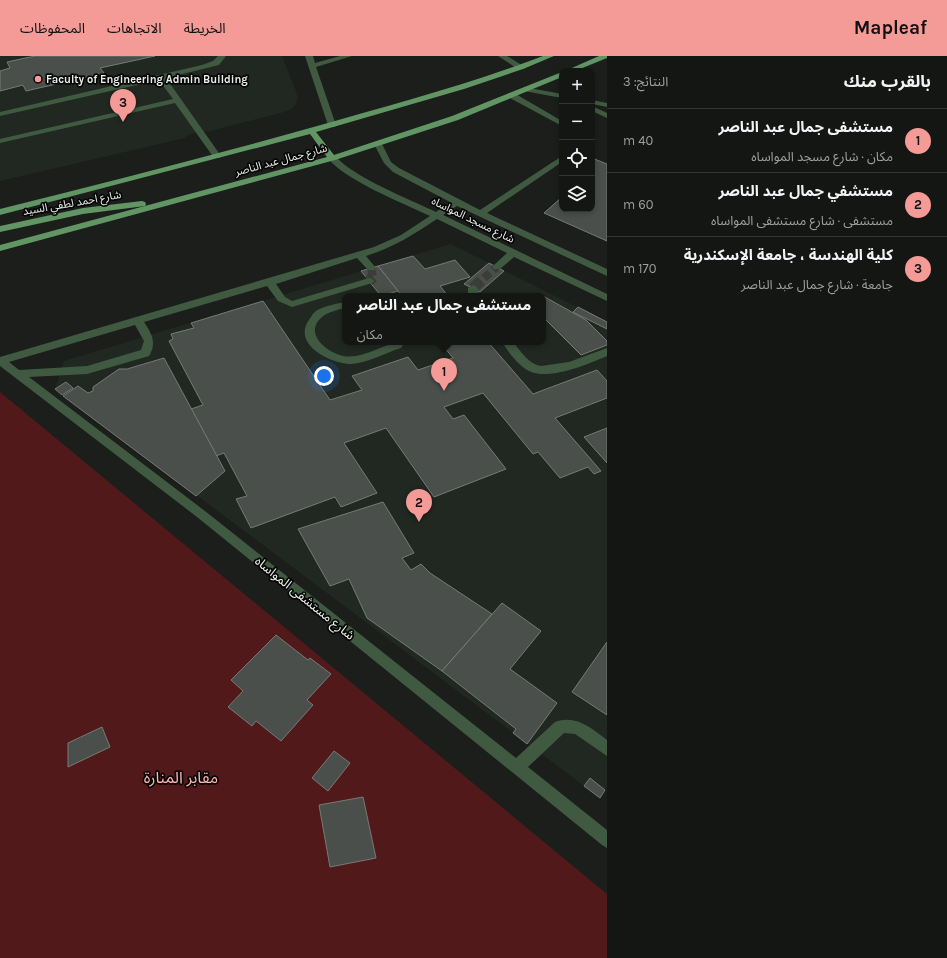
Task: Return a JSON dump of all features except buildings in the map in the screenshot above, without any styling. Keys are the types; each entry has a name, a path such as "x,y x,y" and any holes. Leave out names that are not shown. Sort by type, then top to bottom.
{"main road":[{"name":"شارع جمال عبد الناصر","path":"0,212 217,156 430,98 550,56"},
{"path":"576,68 605,56"},
{"name":"شارع جمال عبد الناصر","path":"0,248 173,202 378,144 454,118 559,75"},
{"path":"311,130 332,158"},
{"name":"شارع احمد لطفي السيد","path":"0,229 82,211 117,206 173,202"}],"street":[{"path":"0,114 216,63 222,56"},
{"path":"310,56 332,125"},
{"path":"313,66 348,56"},
{"path":"502,56 521,67"},
{"path":"161,77 217,156"},
{"path":"527,89 559,95"},
{"path":"511,95 559,122"},
{"path":"0,141 177,100"},
{"path":"595,103 607,105"},
{"path":"595,110 607,116"},
{"name":"شارع مسجد المواساه","path":"378,144 388,163 396,170 456,202 607,273"},
{"name":"شارع مسجد المواساه","path":"332,158 340,167 350,174 607,298"},
{"path":"481,213 559,160"},
{"path":"0,361 270,282 359,254 404,237 456,202"},
{"path":"497,267 513,253"},
{"path":"359,254 371,268"},
{"path":"270,282 281,300 292,304 369,281"},
{"path":"331,293 342,304"},
{"path":"342,305 323,311 315,318 310,327 310,337 316,346 326,354 339,359 353,360 398,345"},
{"path":"17,374 88,370 145,353 149,348 150,343 138,321"},
{"path":"510,345 525,362 534,369 544,370 582,362 605,354"},
{"name":"شارع مستشفى المواساه","path":"0,361 201,514 517,768 605,834"},
{"path":"517,768 535,749 560,727 565,725 575,726 607,749"}],"shaded area":[{"path":"0,56 282,56 298,97 296,104 291,109 281,113 210,131 187,135 185,138 0,181"},
{"path":"451,244 607,322 607,787 600,798 55,389 64,361"}],"green space":[{"name":"مقابر المنارة","path":"0,392 607,894 607,958 0,958"}],"tunnel":[{"path":"484,278 497,267"},
{"path":"369,281 373,277 371,268"},
{"path":"473,288 485,277"}],"place":[{"name":"Faculty of Engineering Admin Building","path":"38,79"},
{"name":"كلية الهندسة ، جامعة الإسكندرية","path":"123,122"},
{"name":"مستشفى جمال عبد الناصر","path":"444,391"},
{"name":"مستشفي جمال عبد الناصر","path":"419,522"}]}
